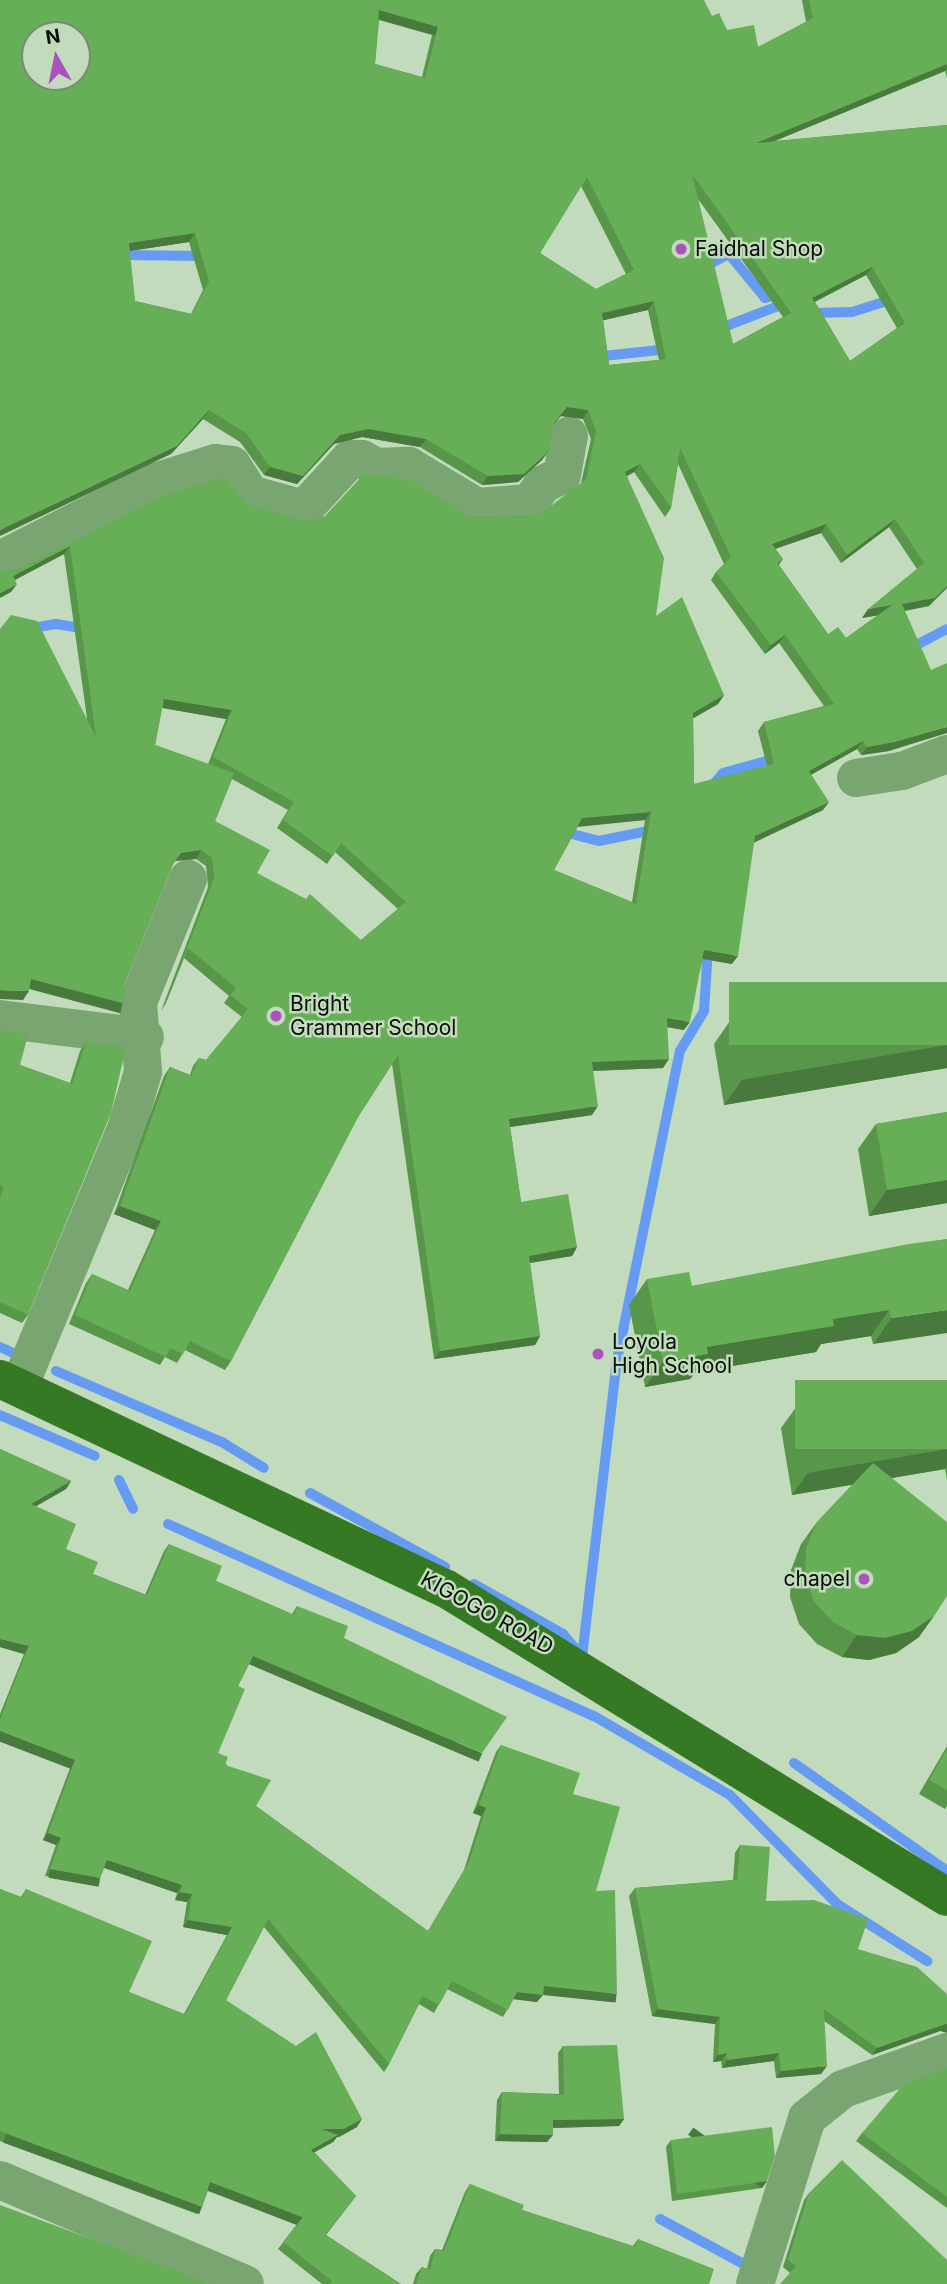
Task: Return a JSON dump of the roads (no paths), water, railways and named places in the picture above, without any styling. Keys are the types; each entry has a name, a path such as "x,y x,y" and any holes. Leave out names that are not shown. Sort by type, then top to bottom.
{"main road":[{"name":"KIGOGO ROAD","path":"10,1383 445,1588 947,1897"}],"street":[{"path":"0,560 152,482 216,463 232,465 250,494 304,509 351,459 362,458 376,467 409,466 477,507 530,503 542,485 562,475 569,436"},
{"path":"856,778 902,771 947,754"},
{"path":"10,1383 126,1129 145,1037 142,990 188,879"},
{"path":"0,1019 145,1037"},
{"path":"755,2284 807,2118 843,2089 947,2052"},
{"path":"0,2180 246,2284"}],"waterway":[{"path":"706,266 729,254 765,298 779,294"},
{"path":"118,255 207,256"},
{"path":"811,313 852,312 893,299"},
{"path":"716,330 786,303"},
{"path":"594,357 669,349"},
{"path":"27,629 56,624 87,629"},
{"path":"909,649 947,629"},
{"path":"711,787 723,773 777,758"},
{"path":"560,831 599,841 657,829"},
{"path":"582,1657 617,1360 680,1051 704,1011 708,948"},
{"path":"0,1347 20,1356"},
{"path":"56,1371 222,1442 264,1468"},
{"path":"0,1415 95,1456"},
{"path":"119,1480 133,1509"},
{"path":"310,1493 445,1567"},
{"path":"168,1524 594,1716 730,1795 837,1904 927,1961"},
{"path":"474,1584 563,1634 579,1653"},
{"path":"794,1763 947,1871"},
{"path":"660,2219 753,2269"}],"place":[{"name":"Faidhal Shop","path":"681,249"},
{"name":"Bright Grammer School","path":"276,1016"},
{"name":"Loyola High School","path":"598,1354"},
{"name":"chapel","path":"864,1579"}]}
